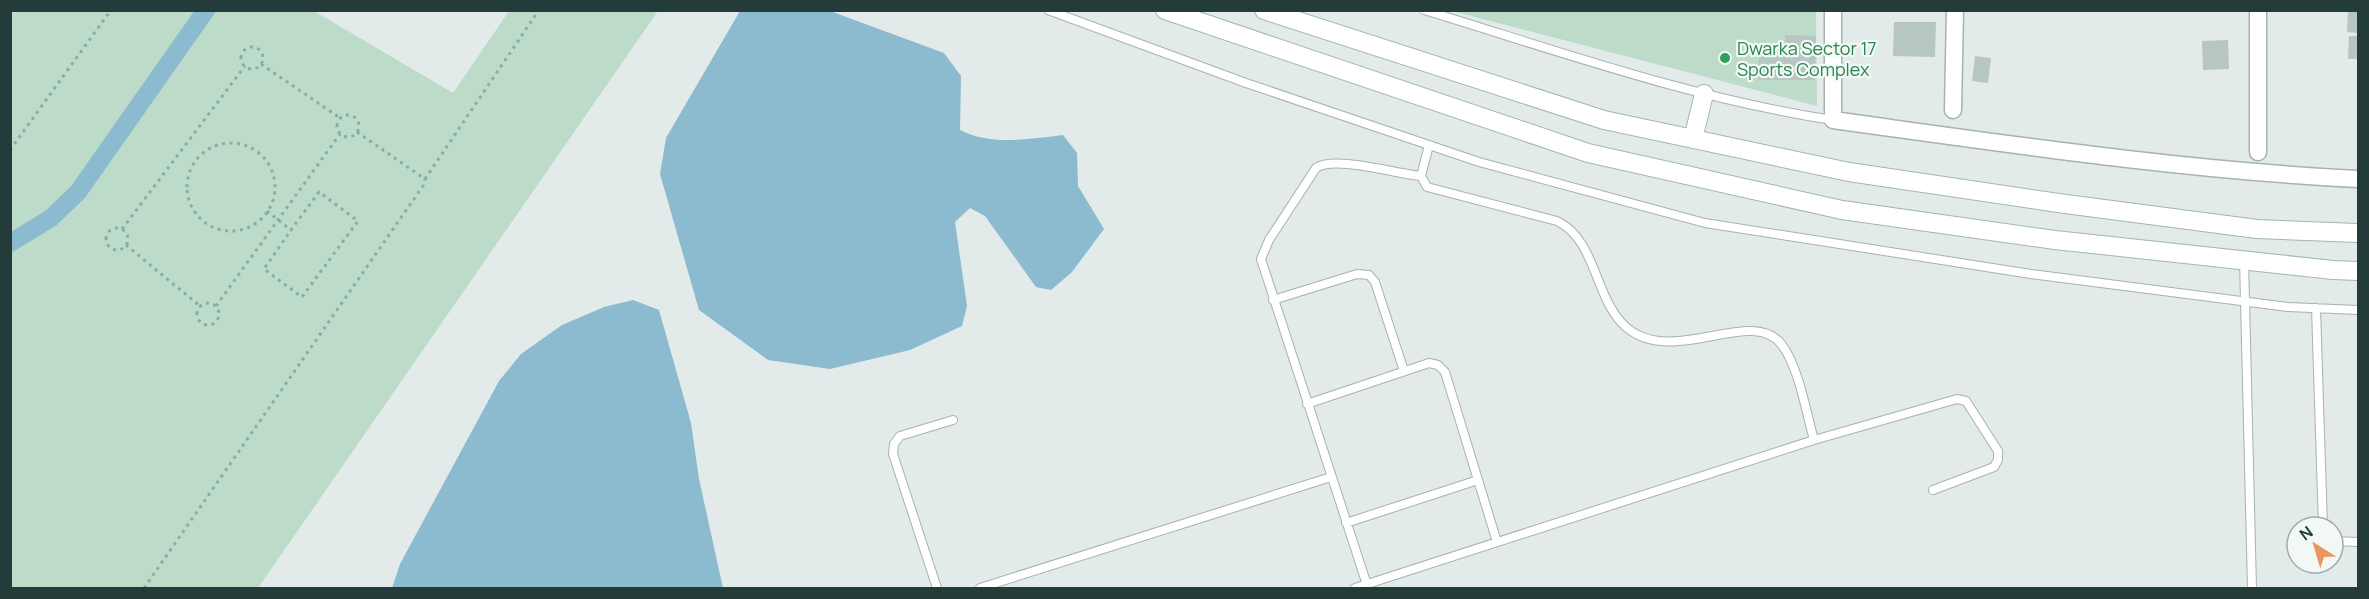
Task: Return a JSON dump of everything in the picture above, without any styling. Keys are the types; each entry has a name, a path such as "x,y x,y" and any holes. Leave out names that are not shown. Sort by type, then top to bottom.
{"main road":[{"path":"1165,10 1588,153 1842,210 2055,240 2358,271"},
{"path":"1264,10 1604,120 1849,172 2058,204 2257,229 2358,233"},
{"path":"1693,139 1704,94"}],"street":[{"path":"1833,10 1833,120 2112,159 2256,174 2358,179"},
{"path":"1953,110 1955,10"},
{"path":"2258,10 2258,152"}],"lane":[{"path":"1048,10 1246,83 1479,162 1705,223 2031,274 2246,302 2358,310"},
{"path":"1424,10 1704,94 1780,112 1833,120"},
{"path":"1429,145 1421,176 1426,187 1563,224 1582,247 1617,318 1627,328 1647,338 1678,343 1755,330 1775,338 1790,360 1814,440"},
{"path":"1366,585 1273,300 1263,267 1264,251 1316,168 1322,163 1347,162 1385,172 1421,176"},
{"path":"2244,260 2252,588"},
{"path":"1273,300 1357,274 1369,275 1376,282 1404,371"},
{"path":"2316,308 2323,515"},
{"path":"1308,404 1429,363 1438,364 1445,372 1497,542"},
{"path":"1355,588 1814,440 1957,399 1966,401 1998,452 1998,460 1994,467 1933,490"},
{"path":"937,588 893,454 894,444 900,436 953,420"},
{"path":"980,588 1331,477"},
{"path":"1346,523 1478,480"}],"path":[{"path":"10,150 111,10"},
{"path":"144,588 417,196 425,179 539,10"},
{"path":"251,47 262,53 261,64 252,69 245,66 241,56 251,47"},
{"path":"261,64 340,118"},
{"path":"122,229 245,66"},
{"path":"346,115 356,118 359,125 357,132 348,137 340,134 337,124 340,118 346,115"},
{"path":"357,132 425,179"},
{"path":"216,306 280,221 340,134"},
{"path":"232,143 258,152 267,162 273,175 274,188 267,211 254,224 240,230 225,231 210,227 198,217 190,205 188,182 196,161 218,145 232,143"},
{"path":"319,192 358,221 302,297 264,269 291,230 319,192"},
{"path":"267,211 291,230"},
{"path":"112,229 122,229 127,234 126,245 117,250 110,247 106,241 107,234 112,229"},
{"path":"126,245 200,306"},
{"path":"206,303 216,306 219,312 217,320 208,325 198,319 197,312 200,306 206,303"}],"green space":[{"path":"10,11 314,11 453,93 509,11 658,11 258,588 11,588"},
{"name":"Dwarka Sector 17 Sports Complex","path":"1452,11 1816,11 1817,106"}],"water":[{"path":"740,11 830,11 944,53 961,76 960,130 997,140 1063,135 1077,153 1078,186 1104,229 1072,272 1051,290 1036,287 985,216 970,208 955,222 967,306 962,326 910,350 830,369 768,360 699,310 660,174 666,138"},
{"path":"633,300 659,310 691,423 699,479 723,588 392,588 400,564 499,381 521,354 562,325 604,307"}],"building":[{"path":"2348,10 2358,10 2358,33 2347,32"},
{"path":"1894,22 1936,22 1935,57 1893,56"},
{"path":"1785,35 1816,36 1815,80 1758,80 1759,47 1785,47"},
{"path":"2349,36 2358,36 2358,59 2348,59"},
{"path":"2228,40 2229,69 2203,70 2202,41"},
{"path":"1975,56 1991,58 1988,83 1972,81"}],"waterway":[{"path":"10,243 51,218 78,192 206,10"}],"place":[{"name":"Dwarka Sector 17 Sports Complex","path":"1725,58"}]}
